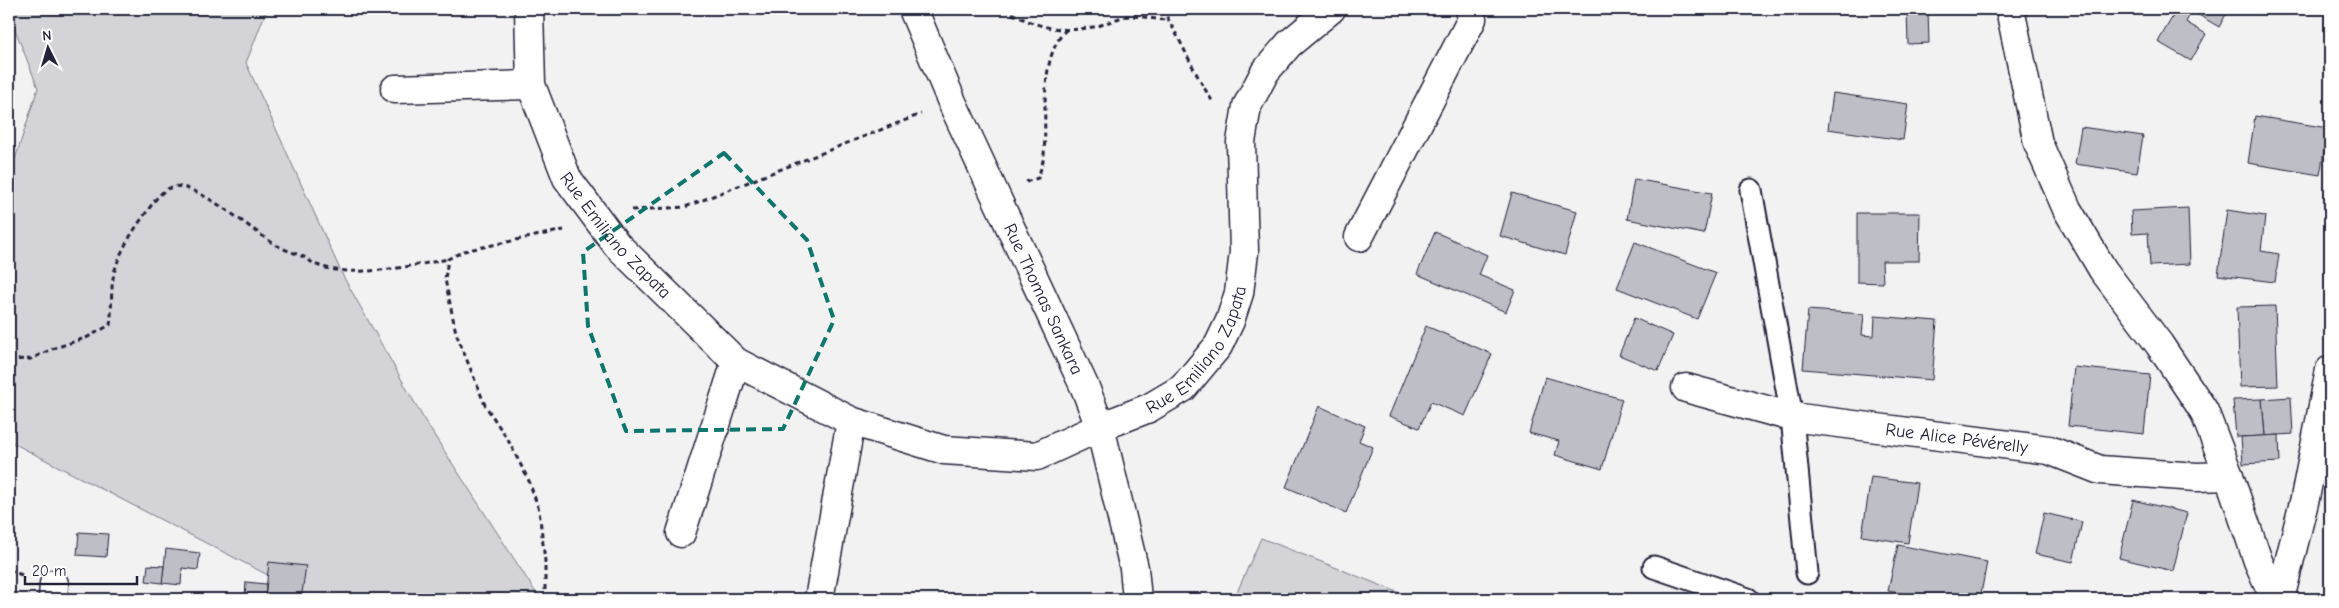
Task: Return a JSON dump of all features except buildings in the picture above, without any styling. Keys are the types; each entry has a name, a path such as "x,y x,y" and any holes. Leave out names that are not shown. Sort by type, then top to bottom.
{"street":[{"name":"Rue Emiliano Zapata","path":"529,9 531,85 567,178 617,245 736,362 851,421 944,450 1037,456 1100,427 1148,408 1183,388 1218,346 1230,321 1239,293 1244,252 1241,142 1247,106 1265,72 1289,44 1331,9"},
{"name":"Rue Thomas Sankara","path":"913,9 952,102 1086,390 1100,427 1134,568 1137,599"},
{"path":"1358,237 1472,20 1470,9"},
{"path":"2010,9 2038,143 2067,209 2103,270 2159,344 2204,411 2229,476 2258,561 2275,599"},
{"path":"394,89 531,85"},
{"path":"681,533 736,362"},
{"path":"2280,599 2305,498 2330,370"},
{"name":"Rue Alice Pévérelly","path":"1686,388 1792,417 2048,450 2100,470 2198,477 2229,476"},
{"path":"819,599 851,421"}],"lane":[{"path":"1751,190 1792,417 1807,572"},
{"path":"1654,567 1748,599"}],"path":[{"path":"1004,9 1026,22 1042,27 1066,29 1094,28 1130,16 1169,20"},
{"path":"1162,9 1215,105 1246,114"},
{"path":"995,195 1038,178 1044,158 1048,74 1058,38 1066,29"},
{"path":"9,360 31,359 52,349 88,337 110,325 113,308 112,287 118,259 159,194 174,186 194,190 278,246 317,265 347,271 384,270 448,260 464,251 555,233 582,225 596,218 632,210 685,207 952,102"},
{"path":"448,260 445,279 456,333 485,406 508,440 529,481 538,510 545,561 545,599"}],"highlighted area":[{"path":"724,153 807,240 834,320 783,429 626,431 588,326 583,252"}],"shaded area":[{"path":"9,9 267,9 246,63 343,276 425,421 540,599 314,599 9,441 9,178 38,88 9,14"},
{"path":"1261,538 1415,599 1234,599"}]}
